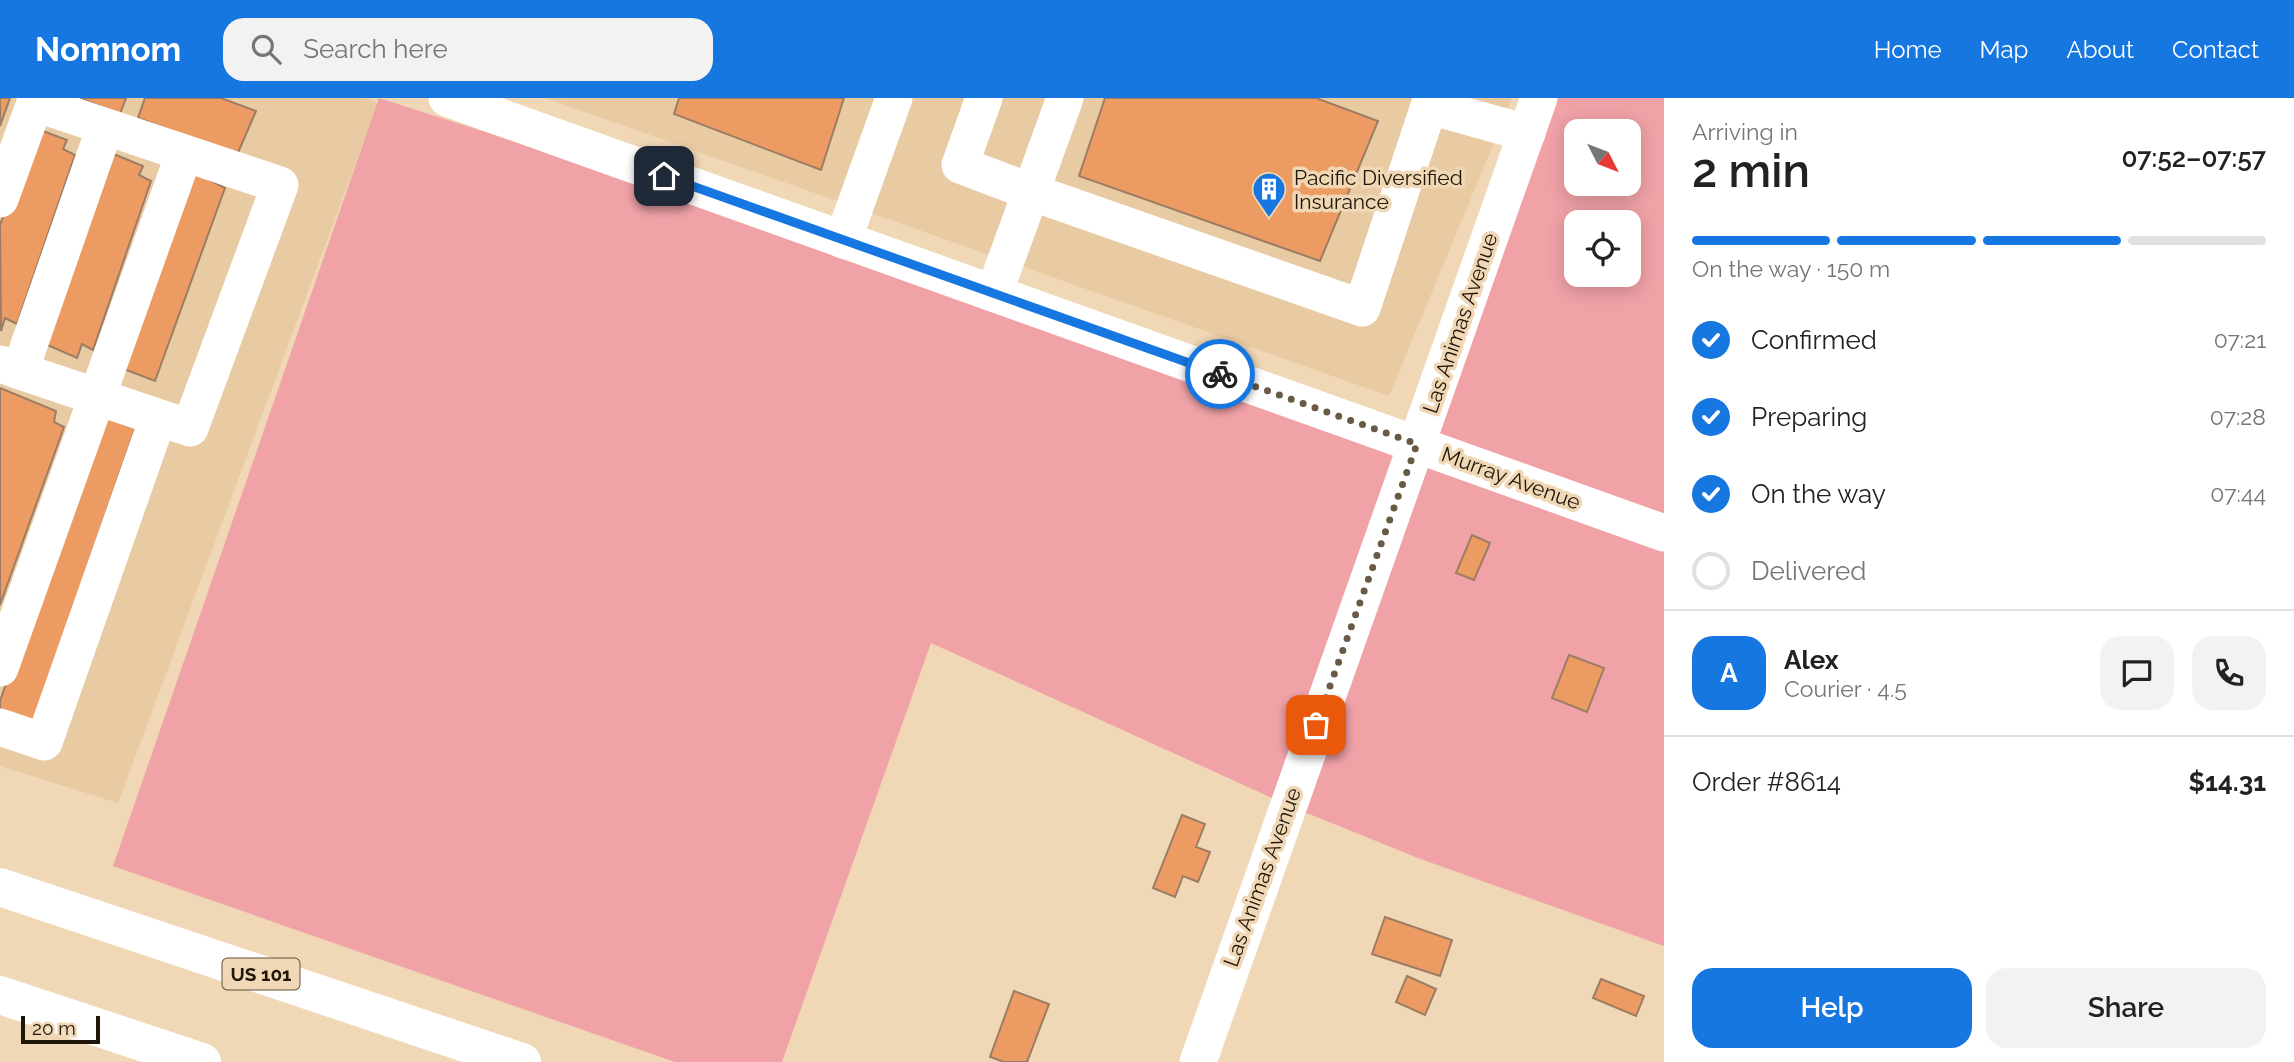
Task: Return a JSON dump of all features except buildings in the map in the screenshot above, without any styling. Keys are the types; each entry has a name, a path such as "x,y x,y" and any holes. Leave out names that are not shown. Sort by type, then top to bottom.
{"highway":[{"name":"US 101","path":"0,887 522,1062"},
{"path":"0,995 202,1062"}],"street":[{"name":"Murray Avenue","path":"447,98 534,113 843,240 1664,533"},
{"path":"843,240 894,98"},
{"path":"984,98 960,165 1362,308 1418,102 1527,132"},
{"path":"994,293 1065,98"},
{"name":"Las Animas Avenue","path":"1198,1062 1539,98"},
{"path":"0,199 36,100 105,127 280,185 190,428 10,368 105,127"},
{"path":"0,668 184,154"},
{"path":"0,727 44,742 158,418"}],"shaded area":[{"path":"0,98 364,98 378,103 118,803 0,766"},
{"path":"379,98 1013,301 1401,450 1538,98 1664,98 1664,946 1418,858 1292,807 931,643 782,1062 675,1062 113,866"},
{"path":"545,98 1509,98 1512,99 1389,396"}],"way so far":[{"path":"1220,374 1417,444 1316,725"}],"place":[{"name":"Pacific Diversified Insurance","path":"1269,219"}],"route":[{"path":"664,176 1220,374"}]}
